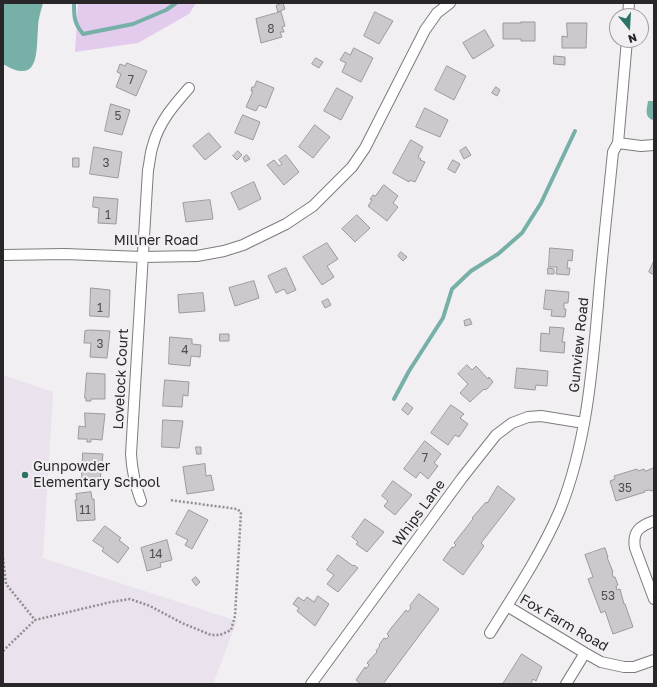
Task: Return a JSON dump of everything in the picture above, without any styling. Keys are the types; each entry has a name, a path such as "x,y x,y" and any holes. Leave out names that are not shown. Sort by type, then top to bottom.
{"street":[{"name":"Millner Road","path":"3,255 65,254 142,257 197,256 224,251 243,245 286,224 313,206 352,167 365,148 426,30 438,13 450,3"},
{"name":"Gunview Road","path":"490,633 528,572 544,543 560,509 578,453 588,398 595,340 613,152 618,143 626,48"},
{"name":"Lovelock Court","path":"141,501 135,486 131,454 148,170 153,145 159,129 170,110 189,88"},
{"path":"618,143 641,146 654,145"},
{"name":"Whips Lane","path":"311,684 462,478 496,435 512,423 528,417 541,416 584,423"},
{"path":"654,521 641,526 633,540 654,599"},
{"name":"Fox Farm Road","path":"507,606 601,662 624,667 639,666 654,660"},
{"path":"566,684 585,653"}],"path":[{"path":"3,651 35,620 111,602 130,600 150,606 182,623 211,635 220,635 231,630 235,616 240,512 237,509 170,500"},
{"path":"3,558 6,584 35,620"}],"shaded area":[{"path":"3,3 43,3 38,21 36,56 30,69 24,71 15,70 3,64"},
{"path":"78,3 196,3 189,14 138,43 75,52"},
{"path":"648,101 654,101 654,118 652,120 647,114"},
{"name":"Gunpowder Elementary School","path":"3,375 53,392 43,558 237,621 213,684 3,684"}],"building":[{"path":"283,3 285,9 278,12 276,6"},
{"path":"281,12 285,26 282,27 284,32 280,32 282,37 261,43 256,19"},
{"path":"375,12 393,21 379,44 364,36"},
{"path":"535,22 535,41 503,39 503,23"},
{"path":"567,23 587,23 586,48 562,48 562,36 567,37"},
{"path":"485,30 494,46 473,59 463,43"},
{"path":"354,48 373,58 361,82 342,72 346,63 340,60 345,52 350,55"},
{"path":"554,56 565,57 565,65 554,64"},
{"path":"316,58 323,62 319,68 312,64"},
{"path":"127,63 147,71 136,96 116,87 121,74 117,72 120,64 125,66"},
{"path":"447,66 466,76 454,100 435,90"},
{"path":"257,81 274,88 266,108 259,105 256,111 246,107 253,91 251,91 252,87 254,87"},
{"path":"496,87 500,90 497,96 492,93"},
{"path":"337,88 353,97 341,120 324,111"},
{"path":"111,104 130,110 122,135 105,131"},
{"path":"425,108 448,120 440,137 416,127"},
{"path":"243,115 260,122 253,140 235,133"},
{"path":"315,125 330,137 313,158 299,147"},
{"path":"209,133 221,147 205,160 193,146"},
{"path":"411,140 423,147 418,157 421,159 420,160 425,162 415,182 410,180 409,182 393,173"},
{"path":"94,147 122,152 118,178 90,174"},
{"path":"466,147 471,155 464,159 460,151"},
{"path":"238,151 242,155 237,160 233,156"},
{"path":"247,155 250,159 245,162 243,158"},
{"path":"286,155 299,172 284,185 267,165 274,160 279,166 282,164 279,160"},
{"path":"73,158 79,158 79,167 73,167"},
{"path":"453,160 460,164 455,173 448,169"},
{"path":"254,182 261,199 239,210 231,193"},
{"path":"384,185 398,196 393,203 398,207 387,221 368,206 373,195 375,196"},
{"path":"94,197 118,199 116,224 98,223 99,208 93,207"},
{"path":"210,200 213,219 186,222 183,203"},
{"path":"357,215 370,228 355,242 342,229"},
{"path":"327,243 338,259 327,266 334,277 322,285 303,257"},
{"path":"550,248 573,250 572,261 568,260 567,268 570,268 569,275 556,274 557,267 549,267"},
{"path":"401,252 407,257 403,261 398,256"},
{"path":"654,261 654,275 649,272"},
{"path":"286,268 296,290 287,294 284,289 276,293 268,276"},
{"path":"548,268 554,269 554,274 548,274"},
{"path":"254,281 259,298 235,306 229,288"},
{"path":"91,288 110,290 109,317 90,316"},
{"path":"546,290 569,292 568,303 564,303 564,309 566,309 565,317 551,316 552,310 544,309"},
{"path":"203,293 205,311 179,313 178,295"},
{"path":"328,299 331,305 325,308 322,302"},
{"path":"470,319 472,324 465,326 464,321"},
{"path":"550,327 564,328 562,342 565,342 564,353 540,351 541,333 549,334"},
{"path":"85,331 110,331 107,358 90,357 91,343 84,343"},
{"path":"220,334 229,334 229,341 220,341"},
{"path":"170,337 192,339 192,344 201,345 200,357 191,356 190,366 169,364"},
{"path":"467,365 472,370 476,366 488,379 489,377 493,382 487,389 484,389 470,402 460,393 468,384 458,374"},
{"path":"517,368 548,371 547,386 536,385 535,390 515,388"},
{"path":"87,373 105,374 105,399 91,399 91,401 86,401"},
{"path":"165,380 189,382 188,396 183,395 182,407 163,406"},
{"path":"407,403 413,408 408,415 402,410"},
{"path":"451,405 464,414 460,418 468,424 459,437 455,435 448,445 431,433"},
{"path":"85,413 105,414 102,440 91,439 91,442 87,442 87,439 78,439 79,426 85,427"},
{"path":"163,420 183,421 179,448 162,447"},
{"path":"425,441 441,454 434,463 438,466 428,479 420,472 416,478 404,469"},
{"path":"196,447 201,447 201,454 197,454"},
{"path":"83,453 103,454 100,481 94,481 94,484 88,483 88,481 82,481"},
{"path":"205,464 206,476 211,475 214,490 187,494 183,467"},
{"path":"654,468 654,490 644,491 645,492 616,501 610,481 615,479 614,476 637,469 638,471 644,469 645,471"},
{"path":"393,481 412,495 395,515 384,506 388,501 382,496"},
{"path":"498,486 515,499 481,543 484,546 463,575 443,560 452,547 453,548 456,545 454,543 473,519 472,518 486,502 487,503"},
{"path":"91,492 92,499 94,499 95,520 77,521 75,500 77,500 76,494"},
{"path":"189,510 208,520 192,549 185,545 188,540 176,534"},
{"path":"365,519 384,532 367,552 356,544 358,542 352,537"},
{"path":"105,526 121,538 119,540 129,548 118,563 102,551 104,548 93,541"},
{"path":"167,540 172,560 160,563 161,567 147,571 141,548"},
{"path":"605,548 613,572 613,577 615,577 618,585 616,586 617,590 620,589 633,627 613,634 605,611 601,613 588,579 593,577 585,555"},
{"path":"338,555 358,568 338,592 327,584 334,575 327,570"},
{"path":"196,577 200,582 196,586 192,580"},
{"path":"419,594 439,609 383,684 361,684 356,680 365,667 366,669 369,665 367,663 377,652 376,651 380,646 379,645 384,638 386,639 389,636 387,634 392,627 406,610 408,612 411,608 410,606"},
{"path":"318,596 329,604 315,626 297,611 299,608 293,604 298,597 304,601 307,597 314,602"},
{"path":"522,654 542,667 536,681 533,679 532,684 503,684"}],"waterway":[{"path":"74,3 75,20 83,34 133,24 166,10 176,3"},
{"path":"394,399 409,371 443,318 452,289 471,271 498,254 522,233 541,203 575,131"}],"place":[{"name":"Gunpowder Elementary School","path":"25,475"}]}
